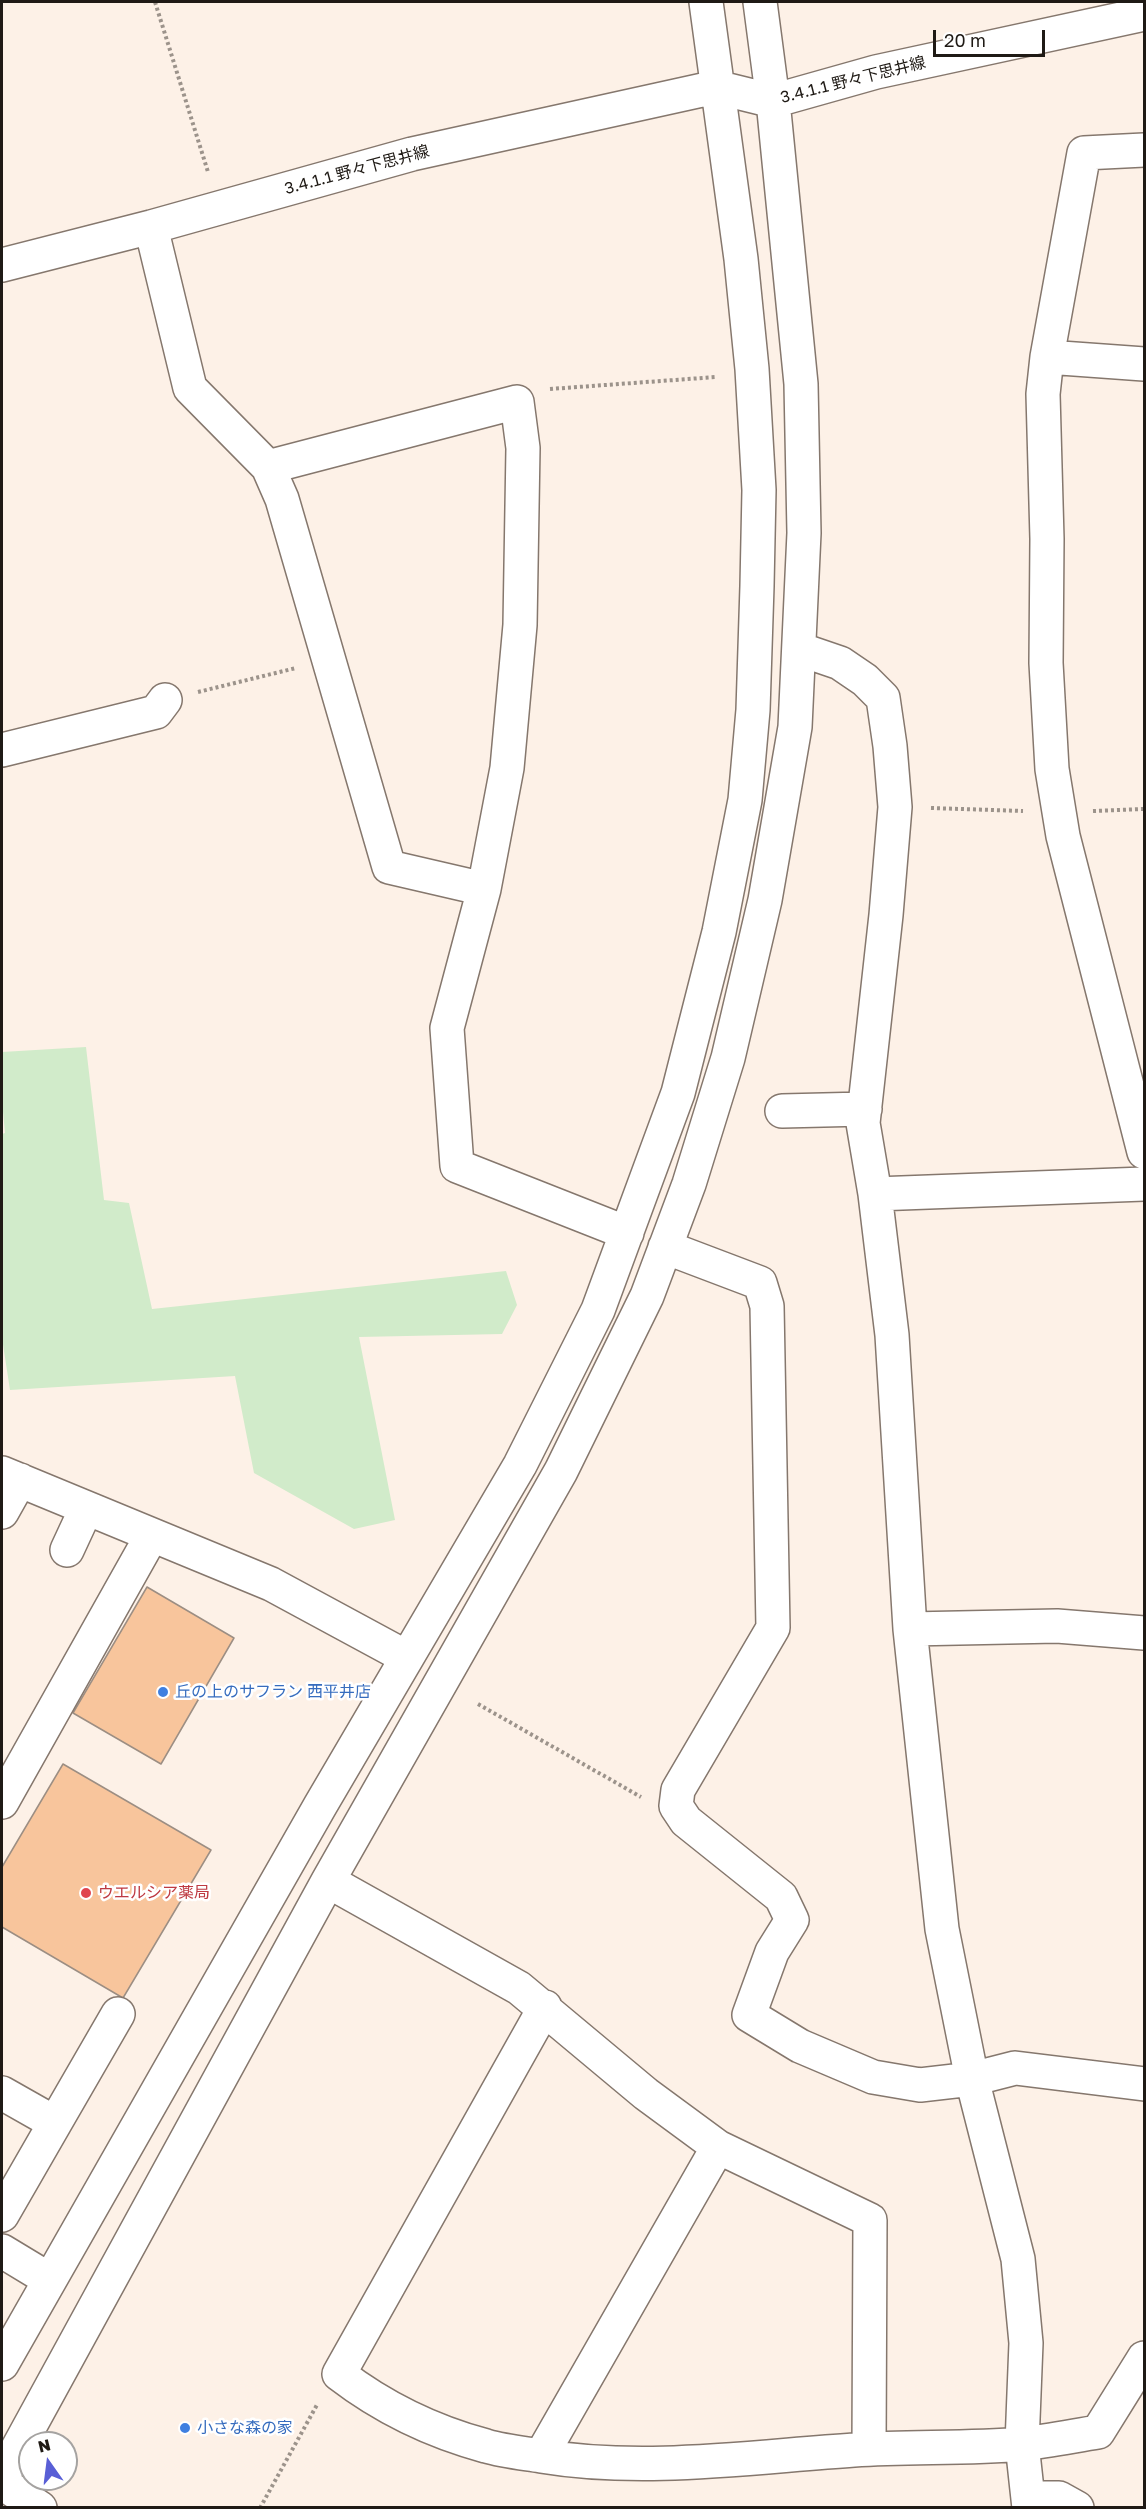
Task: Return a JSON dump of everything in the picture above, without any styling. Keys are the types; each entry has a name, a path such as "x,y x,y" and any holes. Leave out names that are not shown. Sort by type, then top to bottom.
{"street":[{"path":"2,2364 406,1657 530,1445 598,1310 678,1093 719,932 745,800 753,710 759,490 753,369 741,259 706,2"},
{"path":"2,2477 328,1881 561,1471 647,1296 689,1184 728,1058 762,911 795,727 804,533 801,384 773,101 760,2"},
{"name":"3.4.1.1 野々下思井線","path":"773,101 876,72 1144,14"},
{"path":"716,87 773,101"},
{"name":"3.4.1.1 野々下思井線","path":"2,265 151,227 412,154 716,87"},
{"path":"1144,150 1084,153 1047,357 1043,394 1047,539 1046,663 1052,769 1063,836 1144,1152"},
{"path":"151,227 190,388 268,467 282,499 389,867 484,889"},
{"path":"1047,357 1144,364"},
{"path":"268,467 516,402 523,448 520,626 507,768 484,889 447,1029 457,1166 627,1233"},
{"path":"799,649 840,663 865,680 883,698 889,737 895,807 886,915 863,1123 875,1194 892,1335 910,1629 942,1929 972,2079 1018,2259 1026,2343 1022,2444 1028,2503 1059,2498 1077,2508"},
{"path":"2,750 156,712 165,700"},
{"path":"782,1111 865,1109"},
{"path":"875,1194 1144,1184"},
{"path":"665,1247 760,1283 766,1306 773,1628 678,1790 676,1806 686,1821 781,1897 792,1920 772,1952 749,2015 800,2046 873,2076 920,2085 972,2079 1015,2068 1144,2084"},
{"path":"2,1512 10,1476 271,1584 406,1657"},
{"path":"67,1550 86,1509"},
{"path":"7,1781 152,1535"},
{"path":"910,1629 1057,1626 1144,1634"},
{"path":"328,1881 519,1988 646,2094 718,2147 870,2220 868,2449"},
{"path":"544,2007 339,2374 366,2395 429,2426 486,2446 541,2456 580,2462 613,2463 733,2460 868,2449 1022,2444 1098,2432 1144,2358"},
{"path":"2,2215 118,2014"},
{"path":"2,2093 55,2124"},
{"path":"541,2456 718,2147"},
{"path":"2,2251 50,2280"},
{"path":"2,2483 40,2508"}],"path":[{"path":"155,2 208,172"},
{"path":"516,402 542,390 722,376"},
{"path":"165,700 328,660"},
{"path":"478,1704 650,1803 676,1806"},
{"path":"260,2508 325,2390 339,2374"}],"green space":[{"path":"86,1047 104,1200 129,1203 152,1309 506,1271 517,1305 502,1334 359,1337 395,1520 354,1529 254,1473 235,1376 10,1390 2,1338 2,1134 5,1133 2,1101 2,1052"}],"building":[{"path":"147,1587 234,1638 161,1764 73,1713"},
{"path":"63,1764 211,1850 123,1998 2,1927 2,1867"}],"place":[{"name":"丘の上のサフラン 西平井店","path":"163,1692"},
{"name":"ウエルシア薬局","path":"86,1893"},
{"name":"小さな森の家","path":"185,2428"}]}
